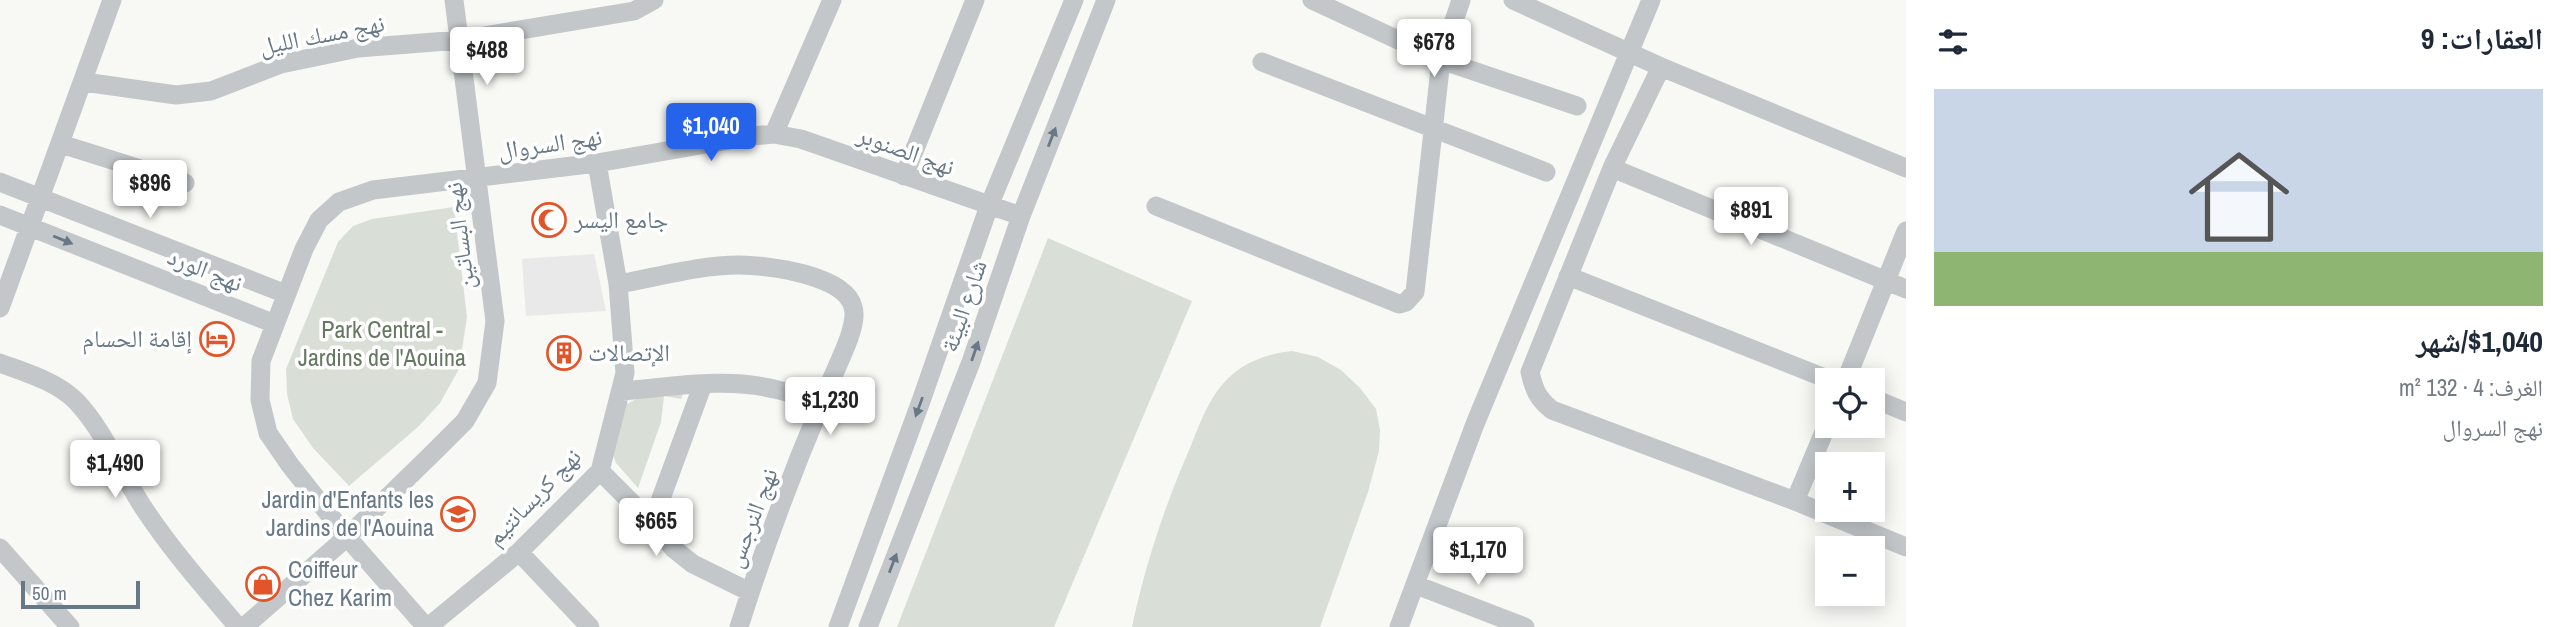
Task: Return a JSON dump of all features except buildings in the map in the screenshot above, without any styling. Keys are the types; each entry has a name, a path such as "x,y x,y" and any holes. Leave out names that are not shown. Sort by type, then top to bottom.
{"street":[{"path":"0,309 112,0"},
{"name":"نهج البساتين","path":"244,627 347,537 466,421 488,383 495,321 454,0"},
{"name":"نهج مسك الليل","path":"84,82 176,95 211,91 281,64 332,53 358,48 460,40 634,11 654,0"},
{"path":"774,134 832,0"},
{"path":"904,177 975,0"},
{"name":"شارع البيئة","path":"838,627 989,206 1074,0"},
{"name":"شارع البيئة","path":"868,627 971,362 1021,216 1106,0"},
{"path":"1312,0 1440,60 1577,106"},
{"path":"1156,206 1399,304 1406,302 1415,292 1440,60 1461,0"},
{"path":"1513,0 1661,67 1906,168"},
{"path":"1399,627 1475,424 1651,0"},
{"path":"1262,62 1546,172"},
{"path":"1661,67 1612,168 1530,372 1534,390 1541,402 1552,410 1795,501 1906,547"},
{"name":"نهج السروال","path":"427,627 347,537 268,433 260,400 261,361 318,220 339,202 373,190 597,163 752,135 774,134"},
{"name":"نهج الصنوبر","path":"774,134 801,139 1021,216"},
{"path":"61,144 185,183"},
{"name":"نهج كريسانتيم","path":"427,627 519,552 600,471 622,391 625,362 618,284 597,163"},
{"path":"1612,168 1906,289"},
{"name":"نهج الورد","path":"0,182 286,294"},
{"name":"نهج الورد","path":"0,215 275,324"},
{"path":"1851,368 1906,231"},
{"name":"نهج النرجس","path":"618,284 740,265 782,270 836,285 848,296 854,308 854,321 739,627"},
{"path":"1568,276 1815,374"},
{"path":"0,363 51,383 75,400 94,423 131,489 161,534 238,627"},
{"path":"622,391 703,384 743,384 775,389 821,404"},
{"path":"652,523 703,384"},
{"path":"1885,403 1906,412"},
{"path":"1795,501 1822,438"},
{"path":"600,471 674,549 693,564 750,592"},
{"path":"0,548 70,627"},
{"path":"519,552 590,627"},
{"path":"1416,584 1525,627"}],"shaded area":[{"path":"594,254 606,311 526,316 522,259"}],"green space":[{"name":"Park Central - Jardins de l'Aouina","path":"454,207 467,317 459,369 440,403 419,426 349,486 313,448 293,419 287,394 286,369 338,242 353,226 372,219"},
{"path":"1048,238 1192,301 1054,627 897,627"},
{"path":"1292,351 1318,357 1341,370 1360,388 1376,409 1380,430 1379,451 1368,492 1320,627 1132,627 1149,558 1164,513 1210,403 1225,381 1242,367 1261,358"},
{"path":"683,394 681,399 664,396 661,422 638,488 616,463 612,452 627,404 638,398"}],"place":[{"name":"جامع اليسر","path":"549,220"},
{"name":"إقامة الحسام","path":"217,339"},
{"name":"الإتصالات","path":"564,353"},
{"name":"Jardin d'Enfants les Jardins de l'Aouina","path":"458,514"},
{"name":"Coiffeur Chez Karim","path":"263,584"}]}
